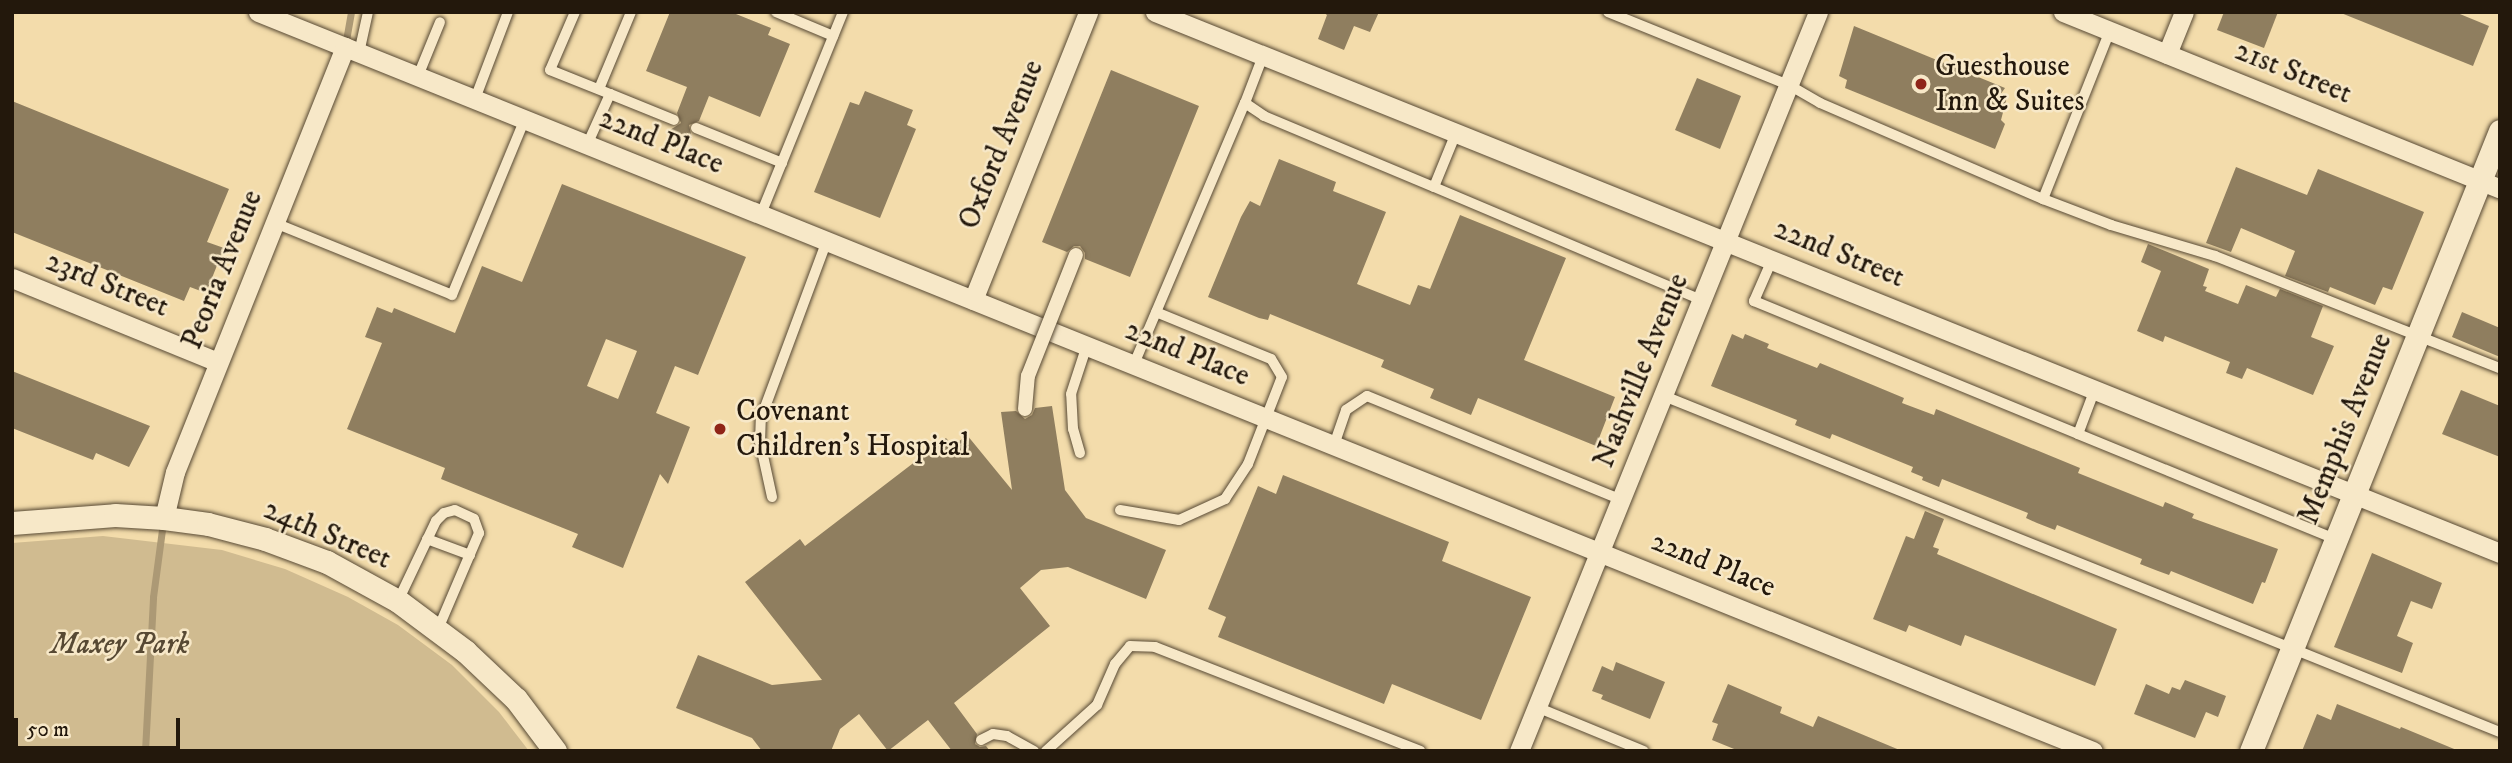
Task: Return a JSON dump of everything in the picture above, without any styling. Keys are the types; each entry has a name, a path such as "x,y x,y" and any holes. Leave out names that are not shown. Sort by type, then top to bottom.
{"street":[{"name":"22nd Place","path":"258,12 2093,751"},
{"name":"Oxford Avenue","path":"973,300 1088,12"},
{"name":"22nd Street","path":"1155,12 2500,552"},
{"name":"Nashville Avenue","path":"1519,751 1539,708 1818,12"},
{"name":"21st Street","path":"2063,12 2490,185"},
{"path":"2167,54 2184,12"},
{"name":"Peoria Avenue","path":"164,518 175,472 218,362 275,223 352,50"},
{"name":"Memphis Avenue","path":"2251,751 2418,335 2490,185 2500,131"},
{"path":"1025,409 1028,376 1076,255"},
{"name":"23rd Street","path":"12,278 218,362"},
{"name":"24th Street","path":"12,523 115,515 164,518 208,524 265,539 327,562 398,601 439,629 516,699 555,751"}],"lane":[{"path":"352,50 368,12"},
{"path":"475,99 508,12"},
{"path":"575,12 550,70 674,120"},
{"path":"600,89 631,12"},
{"path":"776,12 833,36"},
{"path":"761,214 843,12"},
{"path":"1608,12 1789,85 1821,103 2043,199 2111,225 2215,256 2500,368"},
{"path":"418,76 440,22"},
{"path":"2043,199 2110,31"},
{"path":"1134,364 1264,56"},
{"path":"587,145 610,94"},
{"path":"1245,103 1264,116 1702,300"},
{"path":"275,223 452,295 525,120"},
{"path":"696,128 782,163"},
{"path":"1434,187 1456,133"},
{"path":"772,497 760,442 761,418 827,241"},
{"path":"1772,259 1754,301 2336,540"},
{"path":"1120,510 1179,520 1225,499 1248,464 1264,417 1282,377 1271,359 1156,312"},
{"path":"1080,453 1073,429 1071,394 1087,345"},
{"path":"2078,434 2095,389"},
{"path":"1334,445 1346,410 1367,396 1622,500"},
{"path":"1664,396 2500,732"},
{"path":"398,601 436,521 444,513 455,510 474,519 479,528 439,629"},
{"path":"427,539 470,555"},
{"path":"1046,751 1097,705 1115,664 1130,646 1155,646 1420,751"},
{"path":"1539,708 1644,751"},
{"path":"981,740 993,734 1007,736 1034,751"}],"green space":[{"name":"Maxey Park","path":"103,536 222,550 285,569 348,597 398,625 452,665 499,712 529,751 12,751 12,543"}],"building":[{"path":"670,12 731,12 771,28 768,35 790,44 760,117 709,96 699,121 689,125 692,138 670,130 681,123 677,113 687,87 646,71"},
{"path":"1323,12 1379,12 1370,32 1354,26 1344,50 1318,39 1327,15"},
{"path":"2224,12 2278,12 2264,48 2217,30"},
{"path":"2455,12 2489,26 2473,66 2341,13"},
{"name":"Guesthouse Inn & Suites","path":"1854,26 2005,88 2000,95 2007,97 2001,120 2005,124 1995,149 1845,88 1847,80 1839,76"},
{"path":"1111,70 1199,106 1130,277 1085,259 1085,253 1080,246 1074,246 1067,252 1042,242"},
{"path":"1697,78 1741,96 1720,149 1675,130"},
{"path":"865,91 913,110 907,125 916,129 880,218 814,192 850,102 859,105"},
{"path":"12,101 229,189 207,242 224,248 206,293 190,287 184,301 12,232"},
{"path":"1279,159 1336,182 1333,191 1386,212 1357,284 1410,305 1418,285 1430,289 1460,215 1566,258 1524,360 1615,397 1596,446 1478,398 1471,415 1430,398 1434,389 1381,367 1384,360 1270,314 1268,320 1259,318 1208,297 1241,217 1250,201 1260,206"},
{"path":"2236,167 2307,195 2318,169 2424,212 2392,290 2383,287 2375,305 2330,287 2328,292 2285,276 2295,251 2241,228 2231,252 2206,243"},
{"path":"562,184 746,257 698,375 675,366 656,413 690,427 668,484 660,474 623,568 572,547 578,534 441,479 445,468 347,429 382,343 365,337 377,307 392,313 394,308 455,333 482,266 522,282","holes":["606,339 637,351 618,399 587,386"]},
{"path":"2148,244 2209,269 2203,286 2207,287 2205,291 2238,304 2246,285 2276,297 2280,289 2323,306 2311,337 2334,346 2313,395 2247,368 2242,379 2226,373 2230,362 2165,336 2163,342 2137,331 2161,271 2141,262"},
{"path":"2462,312 2500,328 2500,357 2452,337"},
{"path":"1732,334 1743,339 1745,334 1769,344 1767,348 1817,368 1820,363 1904,398 1902,403 1934,415 1936,409 2080,468 2078,473 2163,507 2165,502 2194,514 2192,518 2278,549 2265,583 2262,582 2253,604 2171,571 2169,575 2140,564 2142,559 2057,525 2055,530 2037,523 2026,518 2028,513 1942,479 1939,487 1922,480 1923,477 1911,472 1913,467 1832,434 1830,439 1795,425 1797,420 1711,386"},
{"path":"12,371 150,426 129,467 96,453 93,460 12,428"},
{"path":"2461,390 2500,406 2500,457 2442,434"},
{"path":"1052,406 1065,490 1086,518 1166,550 1146,599 1068,567 1041,570 1020,588 1050,626 954,703 977,734 975,744 986,746 990,751 952,751 928,720 888,751 859,714 840,729 831,751 762,751 752,738 676,708 698,655 772,685 822,680 745,582 800,539 805,546 946,438 953,446 967,435 1012,490 1001,412 1016,411 1025,419 1032,415 1035,408"},
{"path":"1283,475 1449,542 1442,561 1531,597 1481,720 1392,684 1384,704 1218,637 1226,617 1208,609 1258,486 1276,494"},
{"path":"1925,511 1944,519 1933,547 1939,549 1937,554 2117,629 2095,686 1965,635 1961,646 1909,625 1906,632 1873,619 1906,536 1914,539"},
{"path":"2372,553 2442,583 2432,609 2411,601 2397,636 2413,643 2402,673 2334,647"},
{"path":"1616,662 1665,682 1650,719 1601,699 1603,695 1592,691 1602,666 1613,671"},
{"path":"2185,680 2226,696 2218,717 2206,712 2195,738 2134,714 2146,684 2169,694 2172,687 2180,690"},
{"path":"1728,684 1782,707 1780,713 1813,727 1818,716 1902,751 1739,751 1712,740 1718,724 1712,722"},
{"path":"2337,704 2459,751 2302,751 2317,714 2331,720"}],"waterway":[{"path":"345,46 351,12"},
{"path":"145,751 153,597 163,522"}],"place":[{"name":"Guesthouse Inn & Suites","path":"1921,84"},
{"name":"Covenant Children’s Hospital","path":"720,429"}]}
